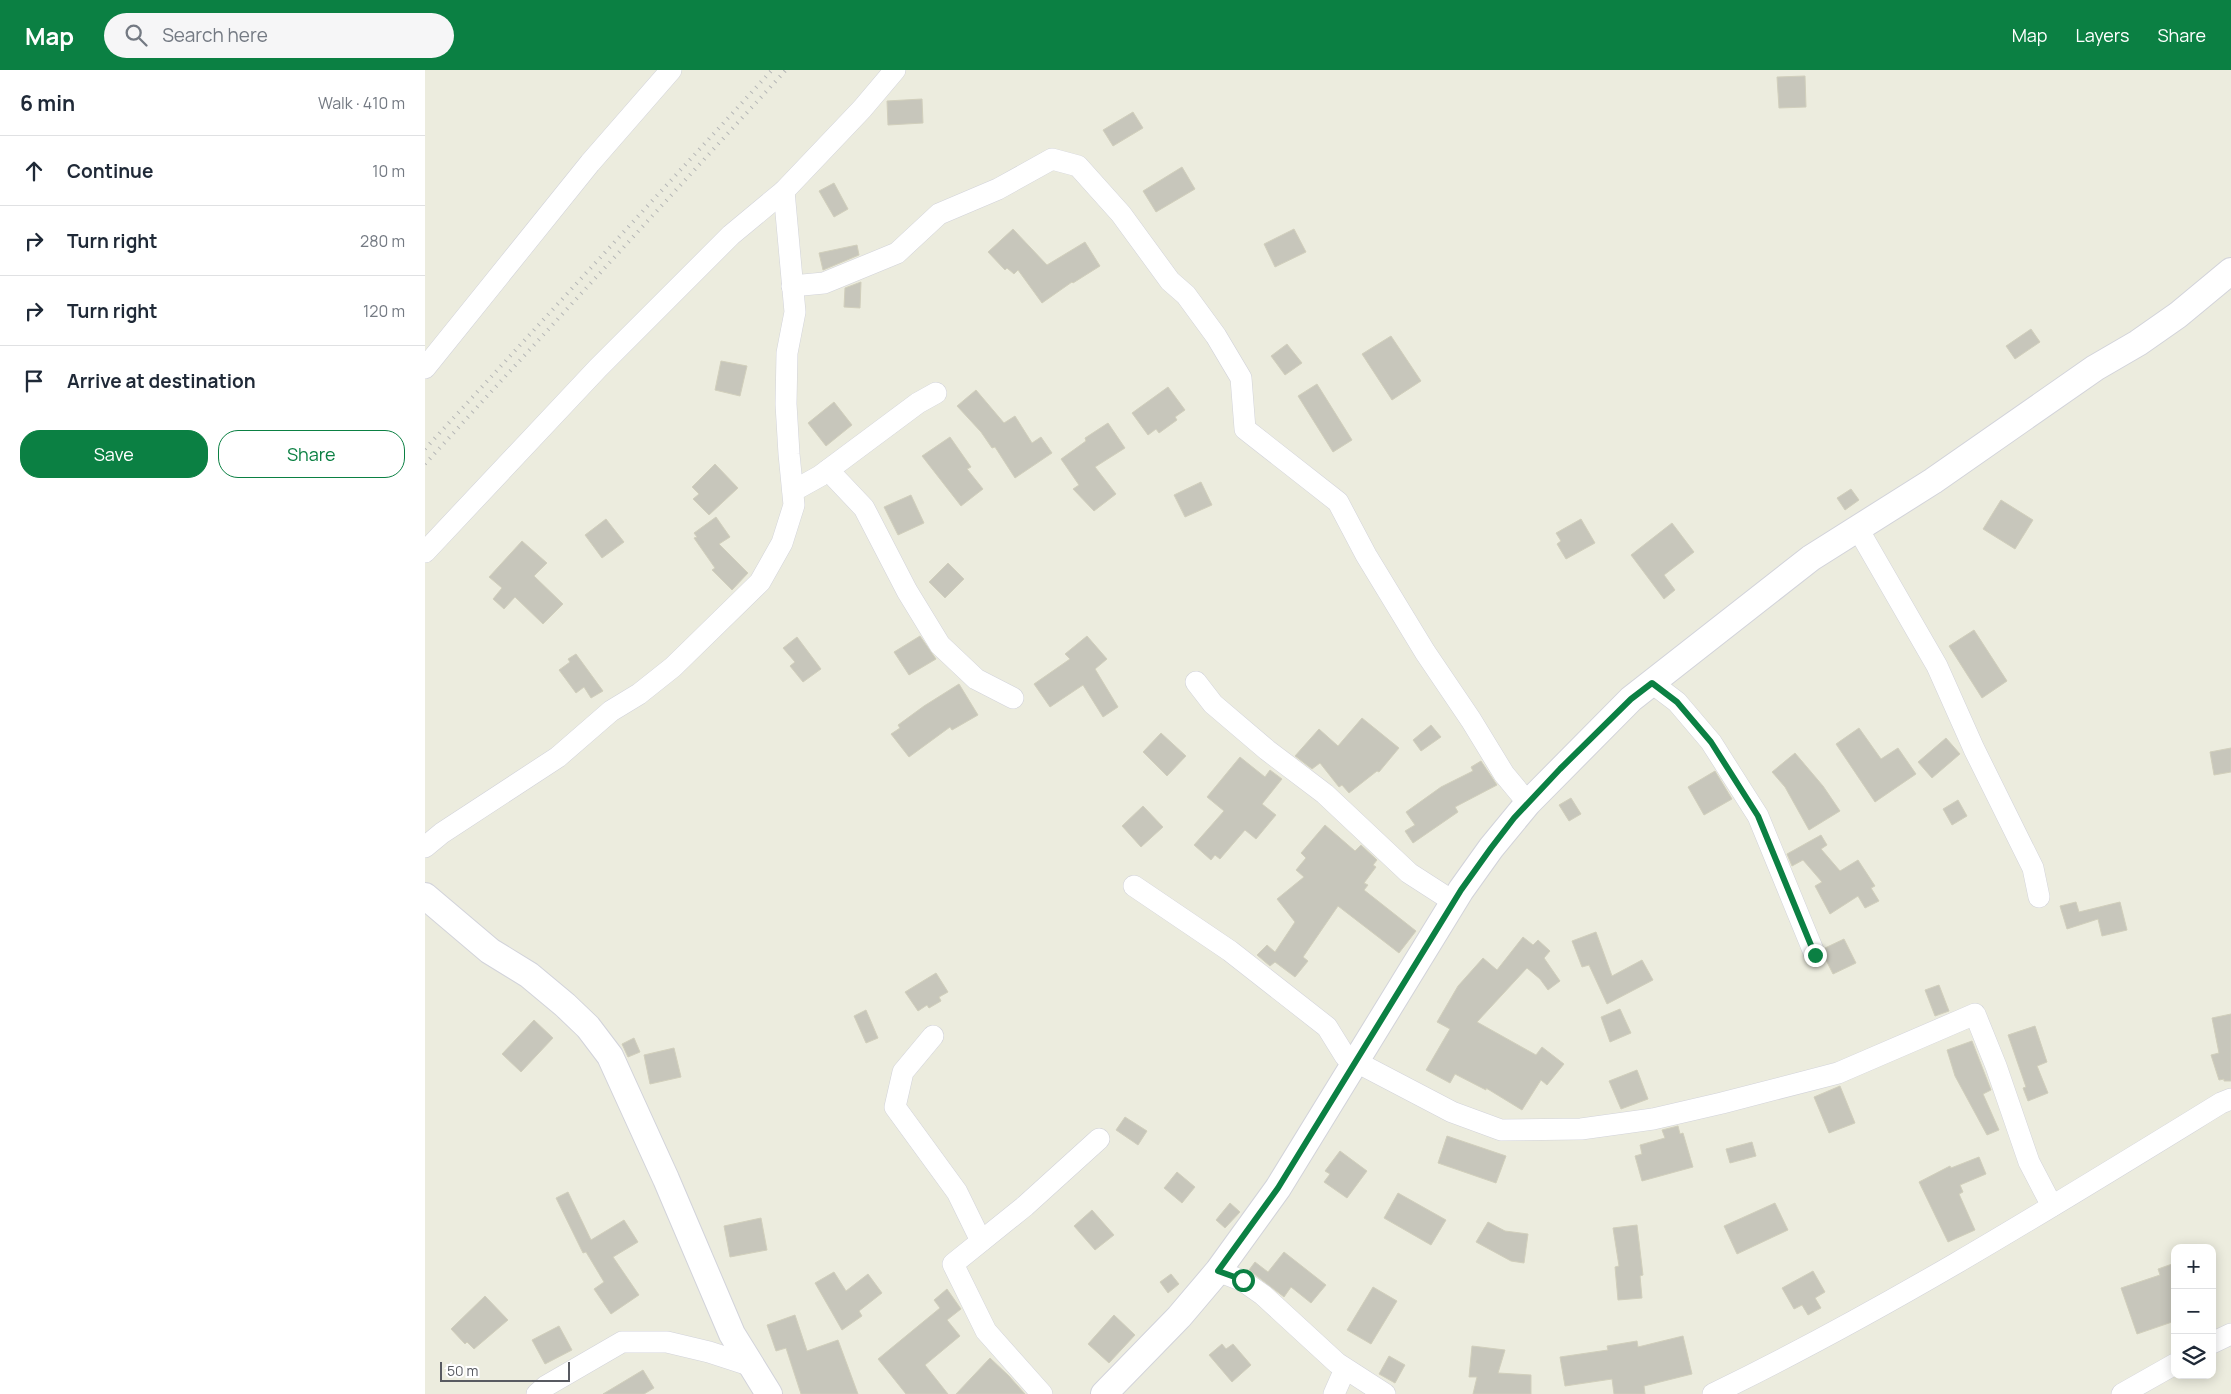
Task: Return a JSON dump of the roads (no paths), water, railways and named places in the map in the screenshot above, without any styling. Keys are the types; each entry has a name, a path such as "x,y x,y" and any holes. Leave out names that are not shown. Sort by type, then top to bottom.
{"street":[{"path":"425,368 590,162 671,70"},
{"path":"425,552 598,368 731,236 785,191 862,109 895,70"},
{"path":"792,286 824,283 897,253 939,214 998,189 1052,159 1079,166 1121,214 1170,281 1186,295 1216,336 1241,378 1245,429 1338,502 1366,555 1425,652 1471,720 1504,774 1528,803"},
{"path":"425,847 442,833 558,757 611,711 639,694 673,667 760,582 783,544 795,505 787,404 787,353 795,312 785,191"},
{"path":"1104,1394 1179,1317 1218,1271 1278,1188 1454,902 1491,848 1528,803 1604,724 1652,683 1811,558 1933,481 2095,368 2138,343 2178,315 2231,271"},
{"path":"793,490 829,470 918,403 936,393"},
{"path":"829,470 864,508 907,591 941,645 976,680 1013,698"},
{"path":"1858,529 1937,666 1974,749 2033,868 2039,897"},
{"path":"1196,682 1213,704 1267,750 1325,794 1409,873 1454,902"},
{"path":"1652,683 1677,702 1711,742 1758,816 1815,955"},
{"path":"1134,886 1230,951 1327,1027 1345,1056 1452,1112 1501,1130 1581,1129 1653,1119 1838,1073 1975,1014 1996,1066 2029,1162 2052,1206"},
{"path":"425,896 490,950 529,975 565,1005 588,1027 610,1056 667,1179 733,1334 769,1394"},
{"path":"933,1036 903,1072 895,1106 957,1192 981,1241"},
{"path":"1713,1394 1775,1363 2016,1229 2221,1103 2231,1099"},
{"path":"1042,1394 987,1331 953,1264 1025,1206 1099,1139"},
{"path":"1218,1271 1243,1280 1345,1369 1385,1394"},
{"path":"2216,1341 2231,1334"},
{"path":"537,1394 546,1386 622,1342 667,1342 709,1352 752,1366"},
{"path":"2122,1394 2171,1366"},
{"path":"1334,1394 1345,1369"}],"railway":[{"path":"425,449 772,70"},
{"path":"425,464 786,70"}]}
